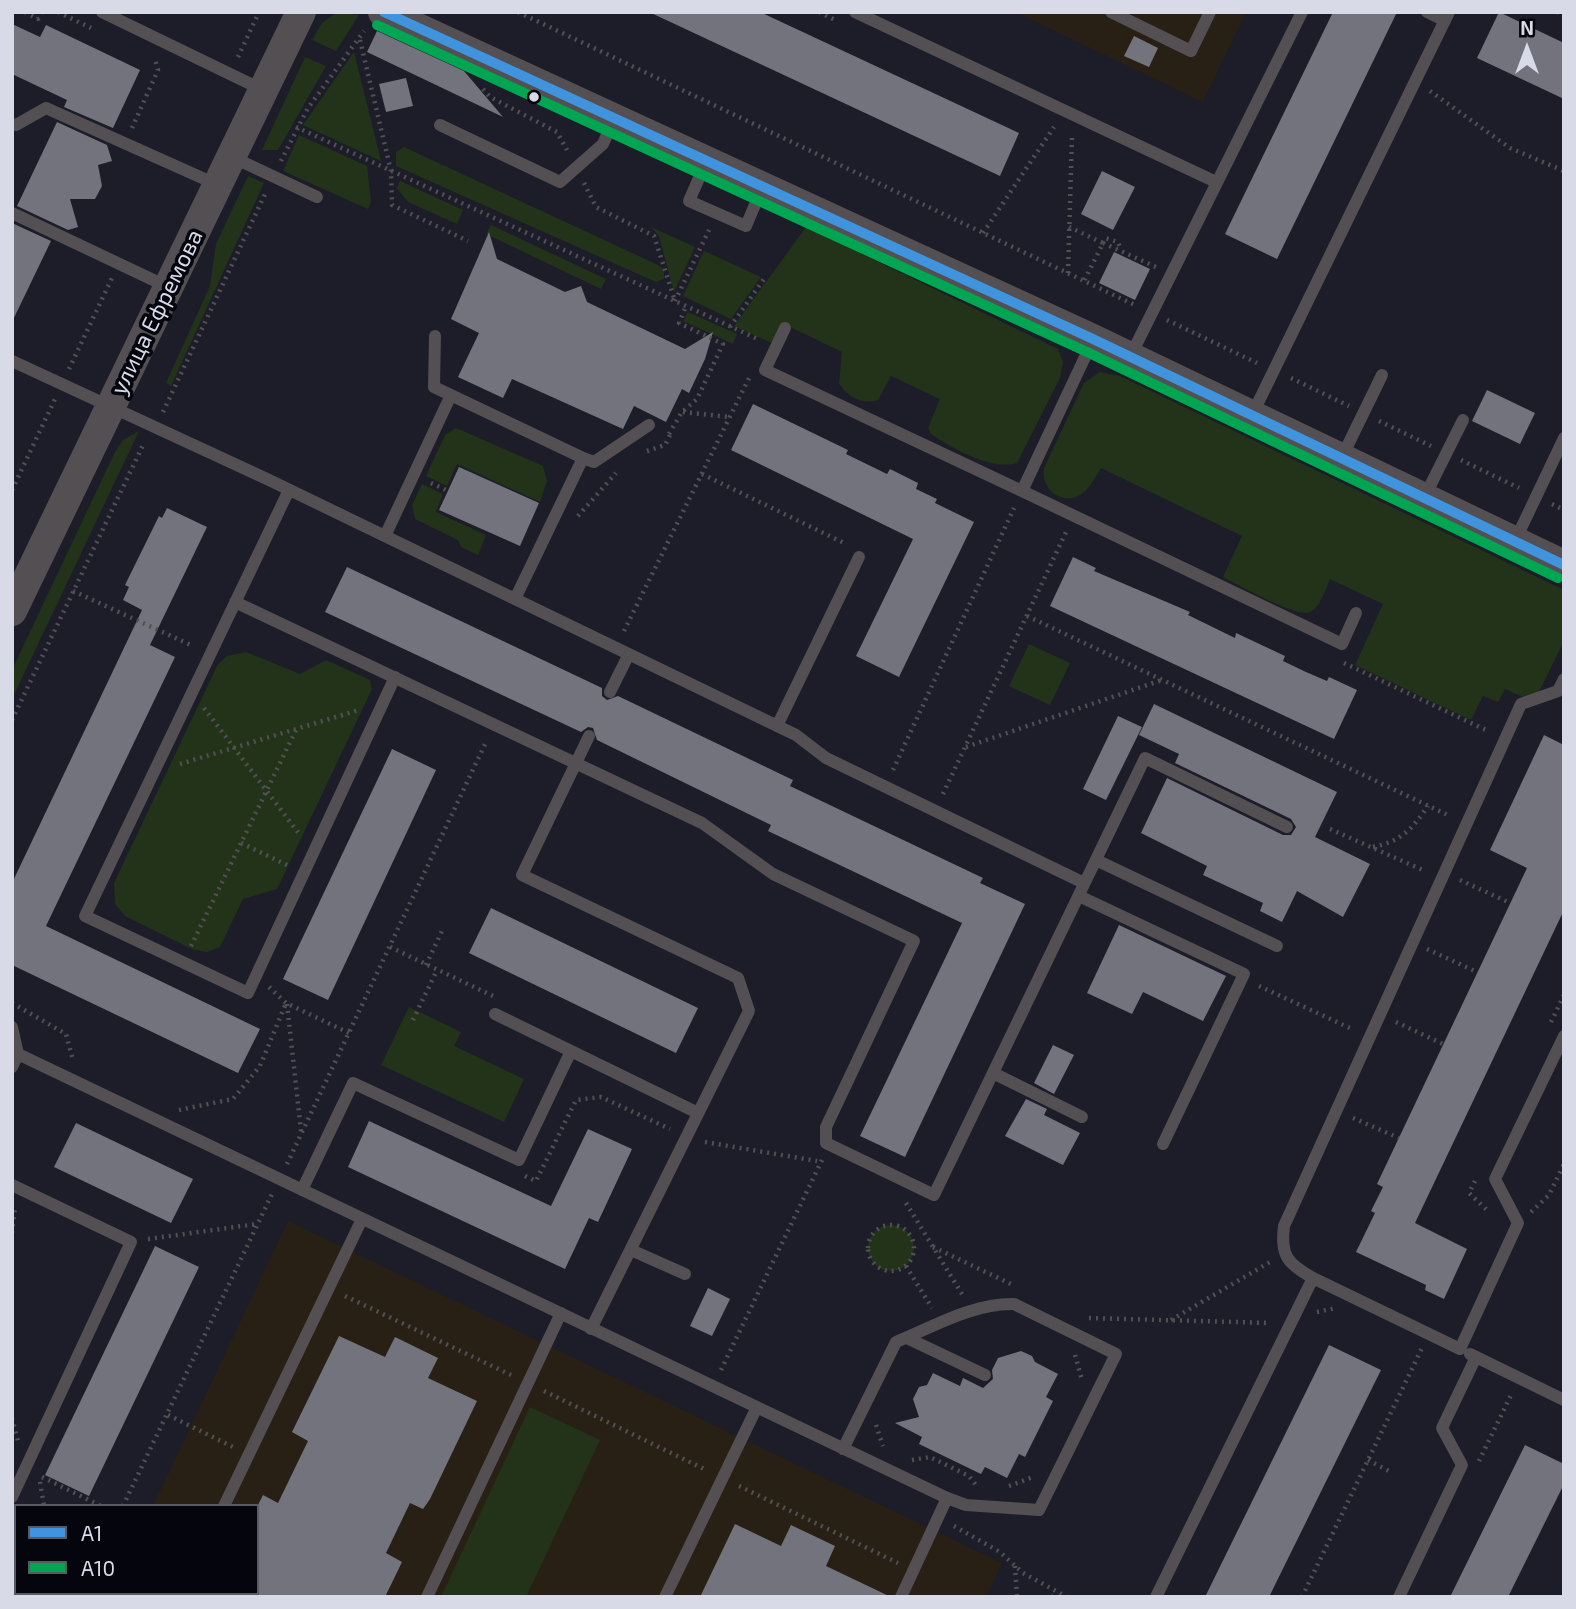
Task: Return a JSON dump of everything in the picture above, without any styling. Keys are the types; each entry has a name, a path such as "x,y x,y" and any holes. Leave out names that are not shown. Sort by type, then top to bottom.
{"street":[{"name":"улица Ефремова","path":"12,611 301,12"},
{"path":"383,12 1093,339 1564,565"}],"lane":[{"path":"102,12 263,90"},
{"path":"855,12 1216,182"},
{"path":"1111,12 1191,51 1210,12"},
{"path":"1130,357 1302,12"},
{"path":"1252,416 1447,16 1427,12"},
{"path":"12,124 16,125 46,108 218,185"},
{"path":"440,125 560,182 603,144 614,119"},
{"path":"232,157 317,197"},
{"path":"706,161 689,201 746,226 762,187"},
{"path":"12,213 169,287"},
{"path":"785,328 765,370 1342,644 1356,613"},
{"path":"435,336 433,387 583,458 594,462 649,425"},
{"path":"1021,491 1093,339"},
{"path":"12,361 289,490 796,735 826,758 935,811 1244,974 1164,1144"},
{"path":"1341,458 1382,375"},
{"path":"385,536 451,395"},
{"path":"1424,498 1462,420"},
{"path":"1514,542 1564,438"},
{"path":"515,599 583,458"},
{"path":"289,490 85,916 248,993 395,677"},
{"path":"777,726 859,557"},
{"path":"235,602 702,823 773,874 914,942 826,1127 826,1143 934,1195 1145,758 1287,827"},
{"path":"610,692 629,654"},
{"path":"1564,679 1558,691 1521,704 1466,824 1448,878 1369,1037 1284,1226 1283,1254 1289,1264 1313,1278 1564,1400"},
{"path":"589,736 522,875 738,978 749,1011 591,1329"},
{"path":"1096,860 1277,946"},
{"path":"495,1014 698,1113"},
{"path":"12,1027 18,1054 12,1067"},
{"path":"1460,1349 1518,1223 1495,1179 1564,1036"},
{"path":"302,1190 353,1083 519,1160 571,1051"},
{"path":"18,1054 843,1449 966,1505 1040,1510 1116,1354 1014,1304 998,1303 972,1311 896,1342 843,1449"},
{"path":"993,1073 1082,1117"},
{"path":"12,1185 131,1242 12,1497"},
{"path":"225,1504 362,1219"},
{"path":"631,1250 685,1275"},
{"path":"1156,1597 1313,1278"},
{"path":"427,1597 561,1313"},
{"path":"907,1338 985,1376"},
{"path":"1399,1597 1462,1465 1441,1428 1476,1357"},
{"path":"665,1597 757,1407"},
{"path":"901,1597 947,1498"}],"path":[{"path":"25,12 38,19 42,12"},
{"path":"58,12 93,29"},
{"path":"230,74 259,12"},
{"path":"518,12 1564,510"},
{"path":"1557,12 1564,15"},
{"path":"12,720 140,448 156,427 296,127 360,39 391,171 391,205 468,240"},
{"path":"127,134 158,70 153,57"},
{"path":"1416,80 1510,148 1564,172"},
{"path":"983,233 1057,123"},
{"path":"296,127 776,348"},
{"path":"1068,273 1072,130"},
{"path":"557,132 596,207 654,236 675,301"},
{"path":"675,301 717,213"},
{"path":"1069,226 1103,243"},
{"path":"1084,281 1105,238 1118,242 1121,250 1171,274"},
{"path":"730,327 764,279"},
{"path":"642,452 665,445 682,412 697,399 723,344 679,323 687,306"},
{"path":"616,648 750,375"},
{"path":"682,412 730,417"},
{"path":"649,425 670,435"},
{"path":"572,522 622,466"},
{"path":"702,474 849,545"},
{"path":"885,786 1021,491"},
{"path":"935,811 1074,516"},
{"path":"73,591 210,654"},
{"path":"1027,616 1466,824"},
{"path":"965,747 1162,680"},
{"path":"192,692 313,852"},
{"path":"153,772 383,703"},
{"path":"124,1504 495,724"},
{"path":"183,962 296,730"},
{"path":"1370,847 1394,843 1410,832 1428,806"},
{"path":"1330,829 1510,903"},
{"path":"241,843 304,873"},
{"path":"426,965 442,931"},
{"path":"1422,946 1477,972"},
{"path":"413,1020 437,970"},
{"path":"256,975 286,1003 349,1033"},
{"path":"1242,978 1369,1037"},
{"path":"1546,1032 1564,995"},
{"path":"171,1111 233,1099 260,1066 286,1003"},
{"path":"286,1003 301,1134"},
{"path":"1389,1019 1443,1044"},
{"path":"1346,1115 1399,1138"},
{"path":"686,1137 821,1162"},
{"path":"713,1386 829,1145"},
{"path":"1518,1223 1549,1195 1564,1164"},
{"path":"1481,1168 1469,1193 1492,1218"},
{"path":"887,1173 972,1311"},
{"path":"131,1242 258,1224"},
{"path":"896,1225 908,1232 915,1245 914,1253 906,1266 889,1271 875,1264 868,1247 877,1230 896,1225"},
{"path":"933,1247 1021,1288"},
{"path":"1171,1320 1283,1254"},
{"path":"906,1266 942,1323"},
{"path":"329,1288 913,1570"},
{"path":"1305,1316 1343,1305"},
{"path":"1083,1318 1291,1323"},
{"path":"1413,1339 1455,1360 1460,1349"},
{"path":"1302,1597 1424,1344"},
{"path":"1073,1351 1082,1371 1079,1388"},
{"path":"879,1413 877,1431 891,1454"},
{"path":"168,1415 248,1455"},
{"path":"908,1460 930,1457 969,1475 972,1483 980,1486"},
{"path":"1368,1460 1389,1471"},
{"path":"26,1469 97,1504"},
{"path":"1002,1486 1022,1484 1037,1475"},
{"path":"39,1476 44,1504"},
{"path":"939,1517 1000,1552 1015,1565 1067,1597"},
{"path":"1015,1565 1017,1597"},
{"path":"1052,1597 1058,1593"}],"shaded area":[{"path":"1015,12 1246,12 1203,102"},
{"path":"288,1221 1002,1563 986,1597 110,1597 259,1595 259,1504 154,1504"}],"green space":[{"path":"337,12 359,15 336,51 312,40 322,23"},
{"path":"354,52 381,161 303,125"},
{"path":"305,57 326,66 278,150 262,150"},
{"path":"299,135 367,166 371,202 368,209 283,171"},
{"path":"404,147 658,265 664,270 664,279 656,282 396,166 396,152"},
{"path":"248,176 264,183 171,386 166,383 210,286 216,244"},
{"path":"400,181 463,210 457,224 408,202 397,188"},
{"path":"491,225 606,279 601,289 486,234"},
{"path":"651,227 695,247 674,292 659,236"},
{"path":"806,227 1058,349 1063,362 1060,378 1017,463 1007,465 984,461 931,434 928,428 940,399 891,376 878,400 861,401 846,392 839,383 842,352 786,325 776,345 734,326"},
{"path":"704,251 761,277 731,319 683,296"},
{"path":"688,312 737,334 733,344 683,321"},
{"path":"1100,372 1120,376 1564,590 1564,641 1539,692 1525,698 1505,689 1498,702 1483,696 1471,720 1355,665 1383,604 1330,579 1320,602 1310,612 1303,613 1267,600 1223,577 1242,536 1101,468 1090,486 1080,495 1066,498 1053,493 1045,482 1044,468 1084,383"},
{"path":"456,428 543,466 547,481 540,502 457,464 447,486 426,476 445,435"},
{"path":"139,431 12,699 12,670 115,452 123,440"},
{"path":"422,484 443,494 436,512 486,535 478,555 461,547 458,540 415,519 412,505"},
{"path":"1029,644 1070,663 1050,705 1009,686"},
{"path":"246,652 300,674 326,660 370,680 372,689 277,889 243,899 220,947 207,952 192,949 125,916 115,904 114,883 218,664 227,656"},
{"path":"409,1007 461,1032 454,1046 524,1079 504,1122 381,1065"},
{"path":"891,1225 907,1232 914,1248 907,1264 891,1271 875,1264 868,1248 875,1232"},
{"path":"530,1407 600,1440 526,1597 441,1597"}],"building":[{"path":"649,12 760,12 1019,133 1000,176"},
{"path":"1333,12 1397,12 1277,259 1225,234"},
{"path":"1499,12 1564,43 1564,99 1477,58"},
{"path":"12,24 40,37 46,25 140,70 113,128 64,107 67,100 12,74"},
{"path":"377,31 464,71 503,117 367,52"},
{"path":"1134,36 1158,48 1149,67 1124,56"},
{"path":"406,78 413,106 386,112 379,84"},
{"path":"57,122 107,145 112,161 98,165 102,186 95,199 70,199 78,227 68,230 17,206"},
{"path":"1102,171 1135,187 1113,230 1081,214"},
{"path":"12,223 51,241 12,322"},
{"path":"489,232 497,259 565,292 581,286 587,302 685,349 713,332 705,359 689,393 682,389 666,422 634,406 623,429 512,379 503,398 458,377 479,333 451,319"},
{"path":"1114,252 1150,269 1135,300 1099,283"},
{"path":"1487,390 1535,413 1520,444 1472,421"},
{"path":"753,404 848,450 846,454 887,474 890,469 918,483 916,489 937,499 935,503 974,522 899,677 856,656 913,539 731,450"},
{"path":"459,467 539,503 520,546 439,510"},
{"path":"167,508 207,527 150,645 175,657 46,926 260,1029 238,1073 12,965 12,883 142,610 123,600 129,587 125,585 159,516 162,518"},
{"path":"1073,557 1096,568 1094,571 1190,612 1188,615 1235,638 1236,633 1285,656 1283,661 1306,672 1327,681 1329,677 1357,690 1334,739 1050,606"},
{"path":"347,567 602,688 602,696 607,700 618,696 793,780 790,786 983,878 980,883 1025,904 905,1157 860,1136 962,923 768,831 771,825 597,740 593,728 588,727 581,732 325,612"},
{"path":"1154,704 1337,792 1315,837 1370,864 1343,917 1297,891 1282,922 1260,911 1263,903 1203,875 1207,866 1141,833 1167,778 1283,835 1291,835 1296,827 1291,819 1175,763 1179,754 1139,735"},
{"path":"1118,716 1142,727 1106,800 1083,789"},
{"path":"1544,735 1564,745 1564,910 1415,1223 1467,1249 1444,1299 1425,1290 1426,1285 1356,1252 1375,1213 1371,1211 1383,1187 1377,1184 1527,868 1490,850"},
{"path":"392,749 436,770 328,1000 283,979"},
{"path":"491,908 698,1008 676,1053 469,953"},
{"path":"1119,925 1226,976 1203,1021 1143,992 1132,1014 1087,993"},
{"path":"1053,1045 1074,1055 1054,1094 1034,1083"},
{"path":"1026,1099 1047,1109 1044,1115 1080,1133 1063,1165 1005,1136"},
{"path":"369,1121 551,1206 588,1129 632,1149 598,1222 589,1218 565,1269 348,1167"},
{"path":"76,1123 193,1179 171,1223 54,1167"},
{"path":"155,1246 199,1267 89,1496 45,1475"},
{"path":"708,1288 730,1299 712,1336 690,1326"},
{"path":"339,1336 385,1357 395,1337 438,1358 428,1378 477,1401 430,1499 423,1509 410,1503 386,1553 402,1562 385,1597 257,1597 258,1504 263,1495 278,1503 308,1441 292,1432"},
{"path":"1329,1345 1381,1370 1269,1597 1205,1597"},
{"path":"1021,1351 1058,1374 1046,1397 1053,1401 1025,1457 1019,1454 1007,1478 985,1467 981,1474 919,1444 922,1437 895,1423 919,1417 913,1399 919,1387 927,1385 933,1373 960,1386 963,1378 983,1388 993,1379 992,1370 998,1358"},
{"path":"1525,1445 1564,1464 1564,1484 1508,1597 1450,1597"},
{"path":"735,1524 781,1546 791,1525 835,1546 826,1566 891,1597 700,1597"}],"transit line":[{"name":"А1","path":"384,12 1093,339 1564,565"},
{"name":"А10","path":"377,25 1087,352 1558,578"}]}
